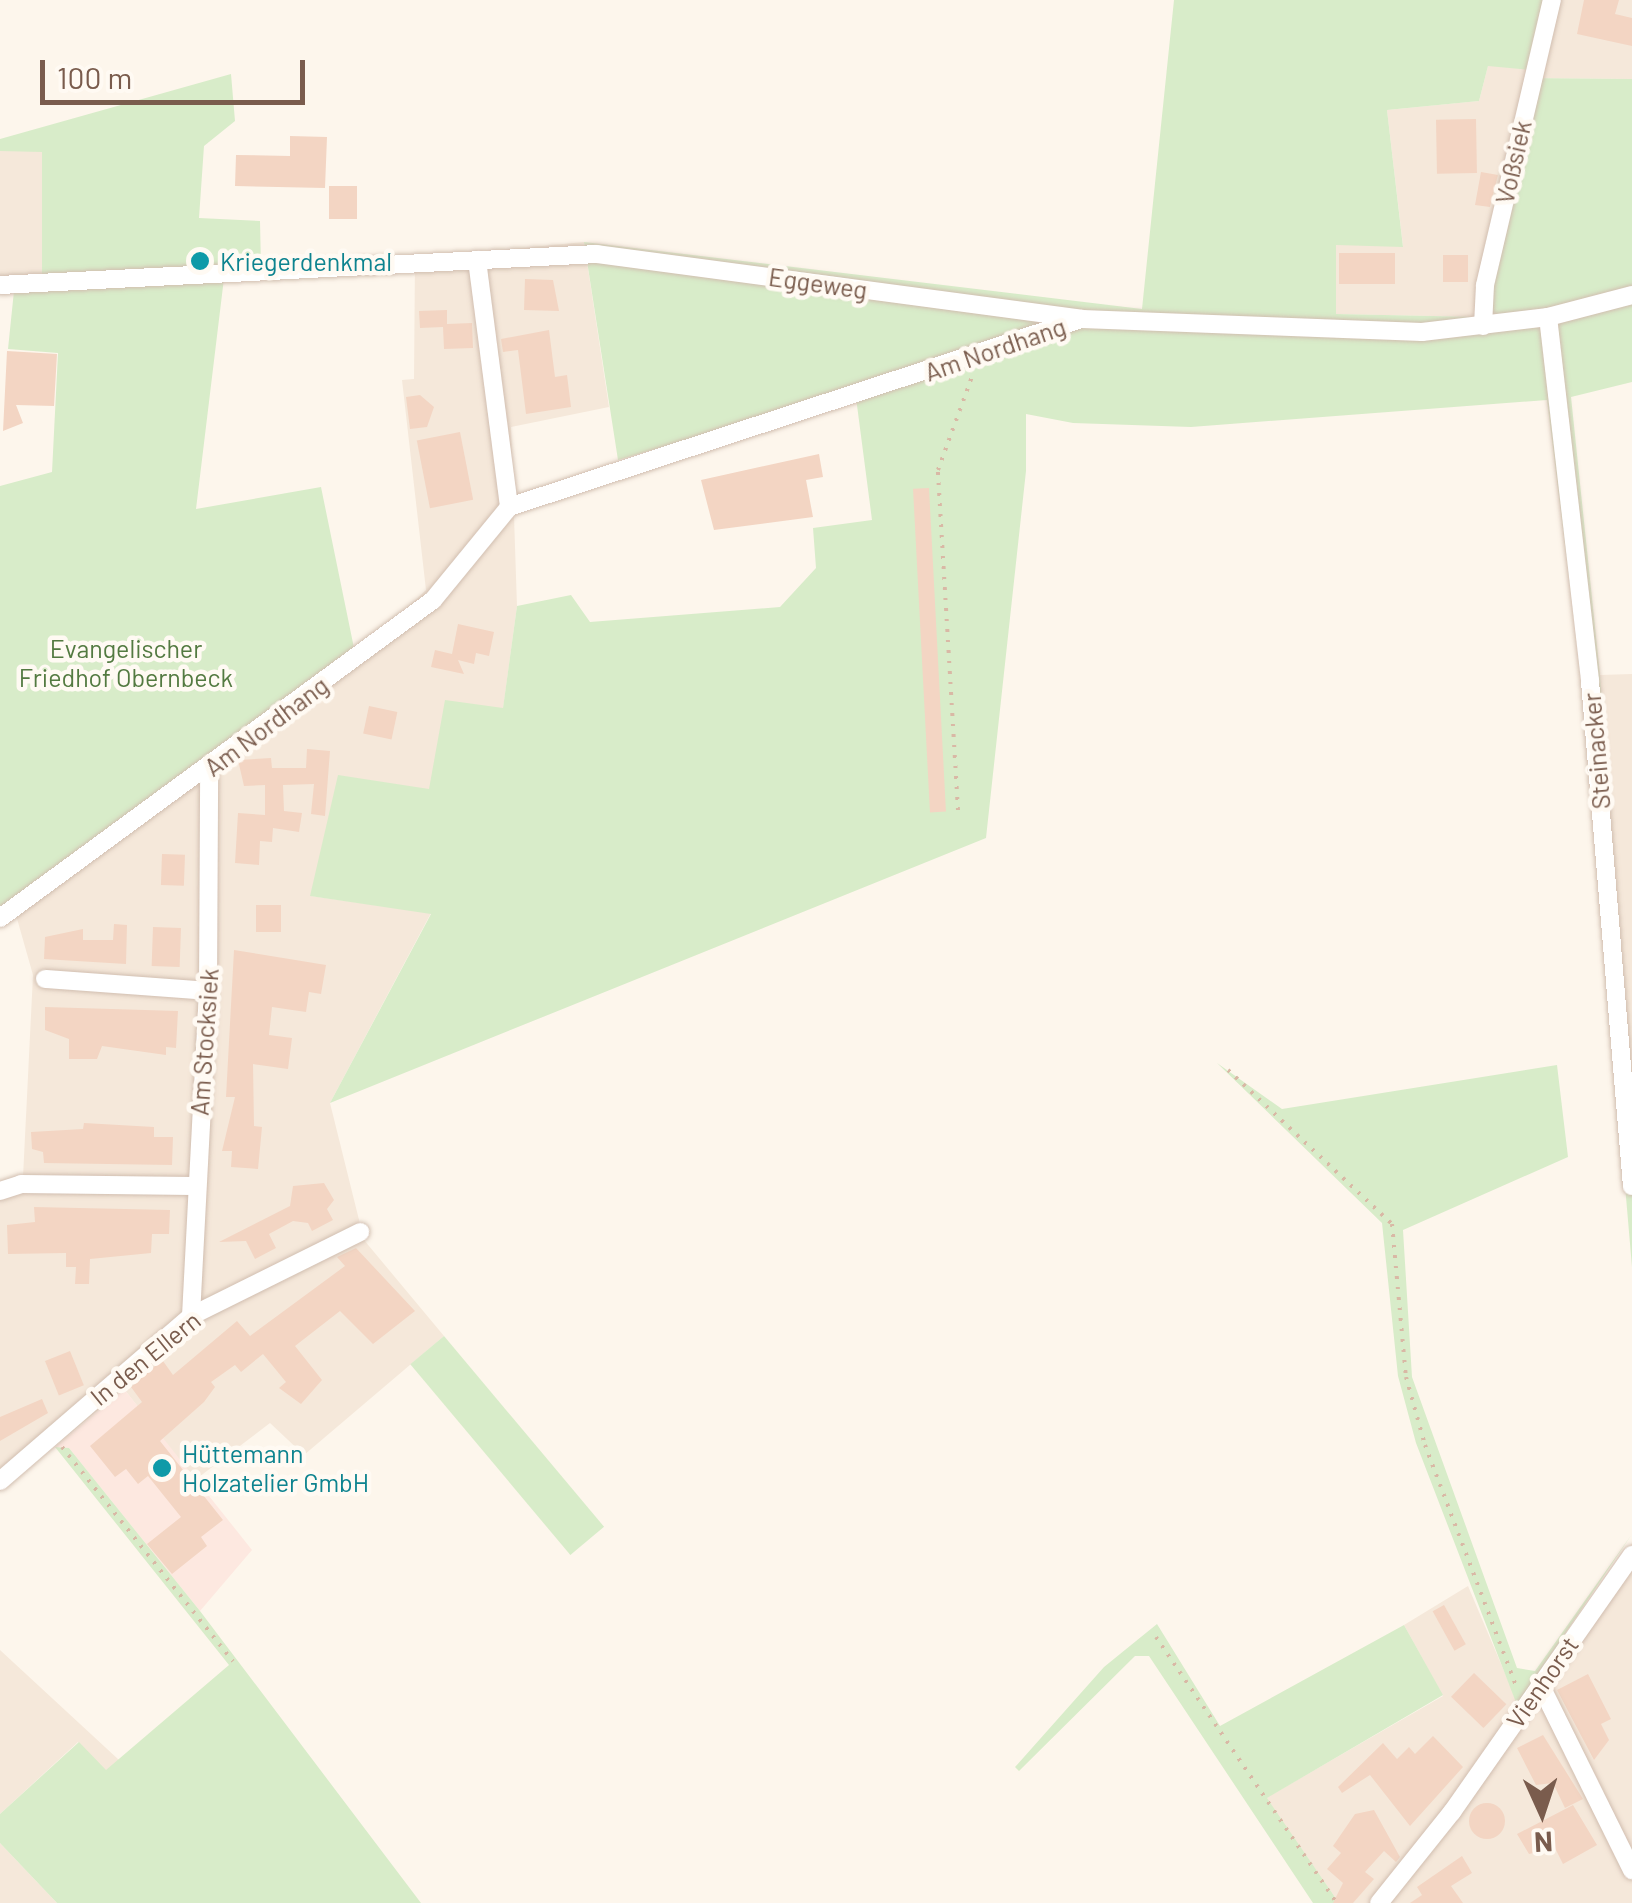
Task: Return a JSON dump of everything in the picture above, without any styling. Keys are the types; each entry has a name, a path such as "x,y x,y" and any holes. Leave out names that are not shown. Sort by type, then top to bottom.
{"street":[{"name":"Voßsiek","path":"1483,326 1484,285 1552,0"},
{"name":"Eggeweg","path":"0,285 597,254 1082,318 1422,332 1548,317 1632,296"},
{"path":"477,260 509,507"},
{"name":"Steinacker","path":"1548,317 1590,682 1632,1186"},
{"name":"Am Nordhang","path":"0,918 209,770 433,600 509,507 980,356 1082,318"},
{"name":"Am Stocksiek","path":"191,1316 193,1186 208,991 214,791 209,770"},
{"path":"44,980 208,991"},
{"path":"0,1191 21,1184 193,1186"},
{"name":"In den Ellern","path":"2,1475 191,1316 360,1232"},
{"name":"Vienhorst","path":"1378,1903 1452,1812 1632,1555"},
{"path":"1540,1684 1632,1870"}],"path":[{"path":"958,810 938,470 980,356"},
{"path":"1228,1070 1392,1224 1399,1336 1420,1428 1524,1708"},
{"path":"53,1436 233,1660"},
{"path":"1156,1637 1337,1903"}],"shaded area":[{"path":"1546,0 1632,0 1632,79 1527,78 1481,317 1336,314 1336,244 1403,246 1387,110 1479,101 1488,66"},
{"path":"0,151 42,151 42,281 0,281"},
{"path":"584,242 609,407 511,427 517,606 503,709 430,789 311,896 431,913 330,1103 364,1240 444,1336 304,1455 270,1423 195,1480 124,1389 0,1491 0,1184 23,1177 33,975 12,901 358,654 426,590 402,380 414,379 415,258"},
{"path":"1632,674 1632,1124 1600,675"},
{"path":"124,1389 252,1550 200,1611 69,1448 55,1447"},
{"path":"1632,1543 1632,1903 1339,1903 1266,1798 1443,1696 1404,1625 1468,1586 1518,1704"},
{"path":"0,1650 119,1760 106,1771 78,1742 0,1814"},
{"path":"0,1843 57,1903 0,1903"}],"green space":[{"path":"1174,0 1546,0 1530,70 1488,66 1479,101 1387,110 1403,247 1336,245 1336,314 1480,317 1527,78 1632,79 1632,382 1571,397 1600,675 1632,1124 1632,1267 1582,683 1547,400 1191,427 1073,423 1026,414 1026,471 986,838 330,1103 431,914 310,896 338,775 429,789 445,700 503,708 517,606 571,595 590,622 780,607 816,568 813,528 872,520 855,390 618,460 584,242 1142,309"},
{"name":"Evangelischer Friedhof Obernbeck","path":"231,74 235,121 204,146 199,218 260,221 261,267 225,270 196,509 321,487 354,648 0,909 0,486 52,472 58,353 8,349 15,281 42,279 42,152 0,151 0,139"},
{"path":"1217,1063 1282,1109 1557,1065 1568,1157 1403,1230 1412,1377 1517,1668 1535,1671 1632,1534 1517,1705 1416,1443 1398,1376 1382,1223"},
{"path":"444,1336 604,1527 570,1555 410,1364"},
{"path":"55,1447 69,1448 200,1611 421,1903 57,1903 0,1843 0,1814 79,1742 106,1770 229,1665"},
{"path":"1157,1624 1220,1726 1404,1625 1443,1695 1267,1798 1339,1903 1313,1903 1149,1656 1135,1656 1019,1771 1015,1767 1104,1667"}],"building":[{"path":"1584,0 1619,0 1615,14 1632,18 1632,46 1577,34"},
{"path":"1476,119 1477,173 1437,174 1436,120"},
{"path":"290,136 327,137 325,188 235,186 236,155 290,156"},
{"path":"1481,172 1498,175 1490,207 1475,205"},
{"path":"329,186 357,186 357,219 329,219"},
{"path":"1339,253 1395,253 1395,284 1339,284"},
{"path":"1443,255 1468,255 1468,282 1443,282"},
{"path":"525,279 553,280 559,311 524,310"},
{"path":"447,310 447,324 472,323 473,348 444,349 443,327 420,328 419,311"},
{"path":"549,330 555,377 567,375 571,407 526,414 518,350 503,352 501,339"},
{"path":"7,351 57,354 54,406 16,405 23,423 3,431"},
{"path":"420,395 434,407 427,427 410,429 406,397"},
{"path":"460,432 473,500 430,508 417,440"},
{"path":"819,454 823,477 806,480 813,517 714,530 701,480"},
{"path":"929,488 946,812 930,812 913,489"},
{"path":"458,624 494,632 489,656 476,653 474,664 458,660 464,674 431,667 435,650 452,654"},
{"path":"369,706 397,712 392,739 363,733"},
{"path":"307,749 330,751 325,816 311,814 314,784 283,785 284,811 302,813 299,832 273,828 272,842 260,841 259,865 235,863 238,813 265,815 265,785 244,786 238,760 271,758 272,768 306,768"},
{"path":"162,854 185,855 184,886 161,885"},
{"path":"256,905 281,905 281,932 256,932"},
{"path":"114,924 127,925 126,964 44,959 45,937 83,929 83,940 113,940"},
{"path":"153,927 181,928 180,967 152,966"},
{"path":"234,950 326,965 321,994 309,992 306,1012 272,1007 269,1035 292,1038 288,1069 253,1064 254,1126 262,1127 258,1169 231,1167 232,1151 222,1151 235,1097 226,1097"},
{"path":"45,1007 178,1011 176,1048 166,1047 166,1055 102,1046 97,1059 69,1059 69,1039 45,1030"},
{"path":"84,1123 154,1127 154,1137 173,1137 172,1165 44,1163 43,1152 32,1149 31,1132 83,1129"},
{"path":"324,1183 334,1200 327,1209 333,1220 312,1231 308,1223 293,1221 269,1234 276,1248 255,1259 246,1241 219,1242 290,1206 293,1186"},
{"path":"34,1207 170,1210 169,1234 152,1234 151,1253 90,1259 89,1284 75,1284 76,1267 66,1267 66,1253 8,1254 7,1225 35,1222"},
{"path":"356,1248 415,1311 373,1344 340,1311 295,1346 322,1380 301,1404 279,1388 286,1382 263,1354 241,1372 235,1365 211,1382 215,1387 204,1402 160,1441 223,1520 201,1537 207,1546 172,1574 147,1544 181,1517 148,1476 138,1484 126,1469 115,1477 90,1446 142,1402 131,1387 155,1366 163,1361 173,1375 237,1321 250,1336 345,1266 337,1257"},
{"path":"70,1351 84,1385 59,1395 45,1361"},
{"path":"42,1399 48,1413 0,1441 0,1417"},
{"path":"1444,1605 1466,1644 1454,1651 1433,1611"},
{"path":"1474,1673 1506,1704 1483,1728 1451,1697"},
{"path":"1588,1674 1611,1719 1601,1724 1609,1740 1594,1760 1557,1690"},
{"path":"1543,1735 1583,1799 1565,1808 1553,1783 1536,1785 1517,1748"},
{"path":"1433,1736 1463,1767 1410,1826 1370,1775 1342,1793 1338,1787 1383,1743 1397,1759 1409,1747 1415,1754"},
{"path":"1487,1803 1500,1808 1505,1821 1500,1834 1487,1839 1474,1834 1469,1821 1474,1808"},
{"path":"1573,1805 1597,1845 1563,1864 1555,1848 1529,1854 1517,1834"},
{"path":"1374,1810 1400,1857 1396,1862 1384,1851 1365,1872 1374,1879 1353,1903 1333,1903 1343,1883 1327,1869 1341,1853 1333,1846 1355,1814"},
{"path":"1462,1856 1472,1873 1451,1886 1463,1903 1410,1903 1422,1895 1417,1887"}],"place":[{"name":"Kriegerdenkmal","path":"200,261"},
{"name":"Hüttemann Holzatelier GmbH","path":"162,1468"}]}
